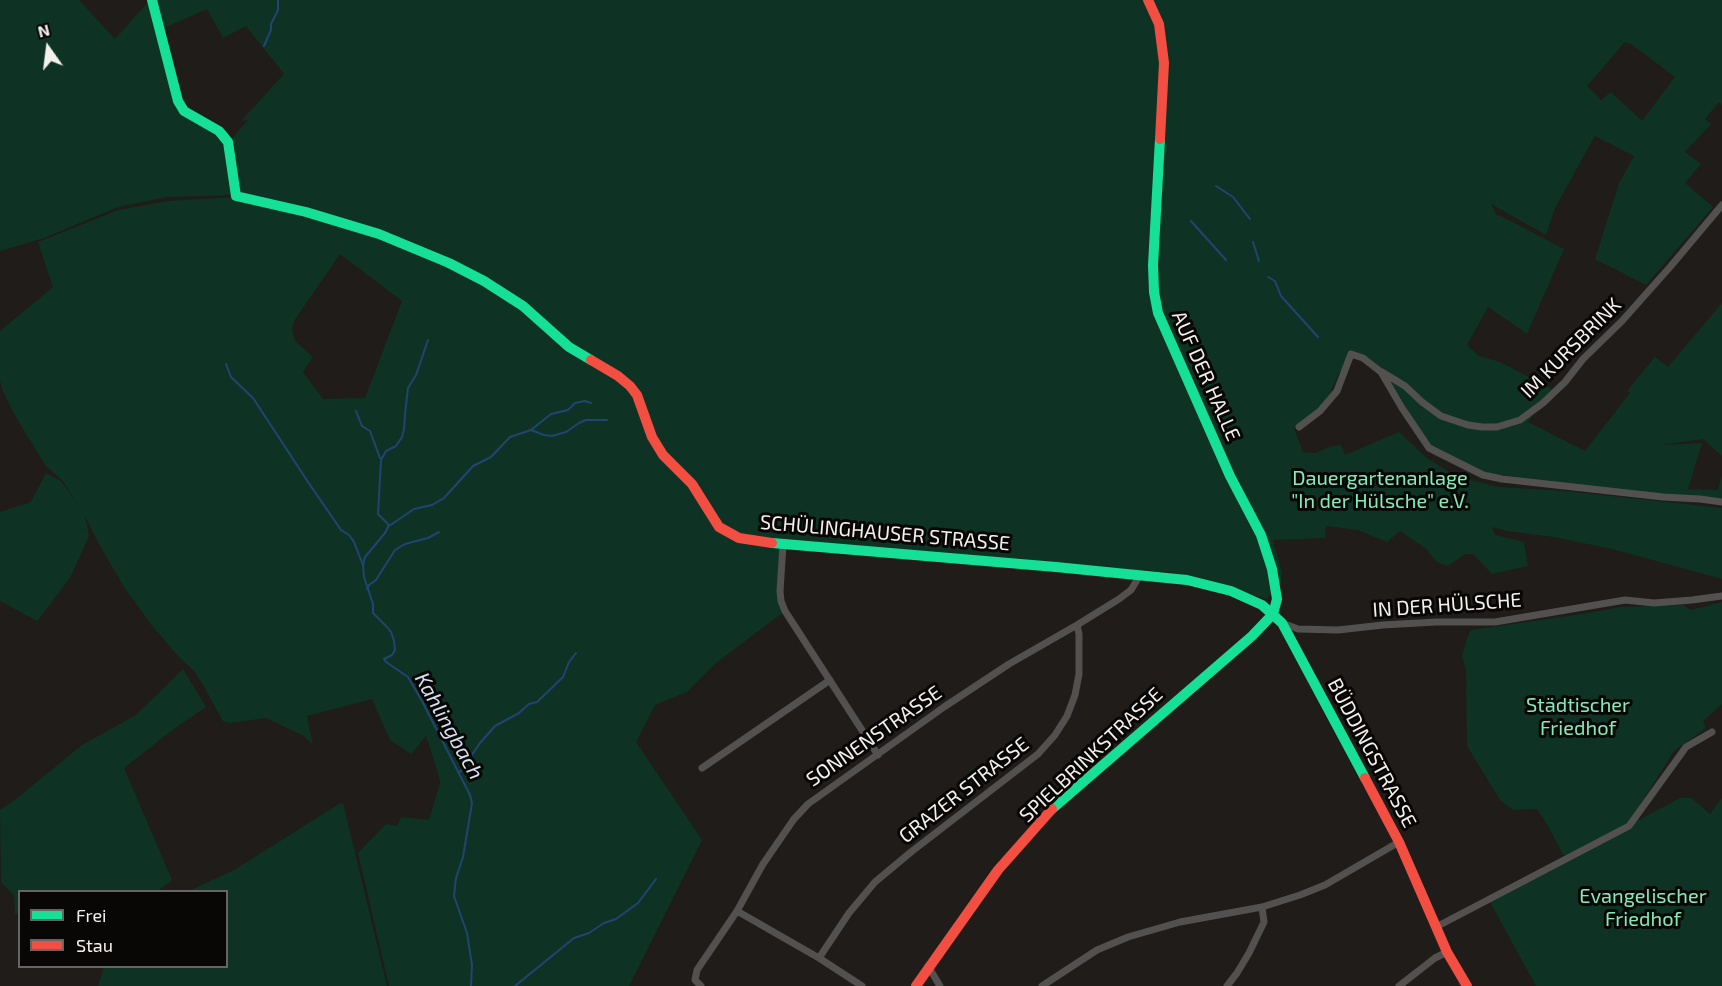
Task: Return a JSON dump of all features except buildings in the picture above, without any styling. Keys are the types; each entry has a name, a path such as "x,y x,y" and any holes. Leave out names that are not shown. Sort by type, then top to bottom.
{"street":[{"name":"SCHÜLINGHAUSER STRASSE","path":"152,0 178,101 184,111 219,131 228,142 236,196 306,212 379,234 449,263 504,294 538,318 569,347 618,376 630,386 637,395 652,437 663,455 692,484 719,527 739,538 783,545 1006,562 1187,580 1231,591 1262,605"},
{"name":"AUF DER HALLE","path":"1148,0 1159,24 1164,63 1153,265 1154,292 1158,313 1230,476 1268,553 1277,599 1273,614"},
{"name":"IM KURSBRINK","path":"1299,427 1320,411 1337,391 1351,354 1363,358 1405,386 1441,416 1482,427 1497,427 1520,420 1543,403 1565,382 1583,359 1622,321 1722,206"},
{"path":"1379,370 1429,448 1483,475 1502,479 1722,502"},
{"path":"783,545 781,601 785,611 878,755"},
{"name":"SONNENSTRASSE","path":"701,986 695,980 698,970 737,911 763,864 794,819 809,803 1009,664 1077,625 1131,590 1140,575"},
{"name":"IN DER HÜLSCHE","path":"1282,623 1298,630 1338,630 1426,623 1495,622 1625,600 1664,602 1722,596"},
{"name":"BÜDDINGSTRASSE","path":"1262,605 1282,623 1299,653 1399,842 1447,952 1467,986"},
{"name":"SPIELBRINKSTRASSE","path":"915,986 998,870 1053,808 1252,636 1273,614"},
{"name":"GRAZER STRASSE","path":"819,958 849,913 875,882 1038,754 1055,735 1067,716 1075,695 1079,674 1080,634 1077,625"},
{"path":"702,768 830,680"},
{"path":"1436,927 1629,826 1686,747 1712,732"},
{"path":"1042,986 1097,950 1128,937 1173,924 1262,907 1300,895 1325,885 1399,842"},
{"path":"1227,986 1249,953 1264,922 1262,907"},
{"path":"737,911 819,958 862,986"},
{"path":"1399,986 1435,958 1447,952"},
{"path":"928,966 940,986"}],"green space":[{"path":"0,0 79,0 115,39 150,0 177,102 223,137 233,195 167,197 118,207 44,238 0,251"},
{"name":"Dauergartenanlage \"In der Hülsche\" e.V.","path":"154,0 1722,0 1722,105 1719,102 1705,119 1711,124 1685,152 1701,164 1685,183 1713,207 1646,285 1595,259 1619,183 1634,156 1595,136 1555,208 1546,235 1491,204 1497,216 1564,249 1527,334 1488,307 1467,345 1479,356 1500,362 1552,389 1528,422 1585,451 1630,393 1627,391 1655,357 1668,367 1722,303 1722,456 1703,439 1661,445 1702,443 1688,489 1718,490 1722,474 1722,499 1625,492 1482,472 1429,447 1384,370 1369,358 1359,354 1339,373 1330,393 1320,407 1294,428 1303,452 1315,453 1341,445 1345,455 1399,432 1428,459 1455,475 1498,487 1564,491 1722,508 1722,579 1612,549 1492,527 1495,535 1524,542 1528,566 1492,574 1473,554 1465,554 1448,566 1437,562 1425,548 1400,531 1387,542 1358,530 1326,526 1325,538 1273,540 1282,572 1279,591 1272,592 1267,599 1178,573 783,545 780,591 785,611 716,663 687,692 655,705 636,742 702,840 629,986 389,986 358,853 386,824 397,826 401,817 429,820 440,783 426,736 411,754 390,740 372,699 307,716 313,745 304,736 266,718 230,723 223,721 194,671 153,627 124,587 85,516 89,536 70,578 37,621 0,601 0,512 31,502 46,473 61,481 79,506 62,480 46,466 29,439 11,408 0,380 0,331 53,287 38,242 118,210 168,201 235,197 229,142 248,120 241,121 284,74 246,26 223,38 207,9 162,29","holes":["1625,42 1631,44 1675,77 1642,121 1611,92 1601,100 1587,86","340,254 402,301 365,398 323,399 303,372 313,357 295,341 292,329 294,321"]},
{"name":"Städtischer Friedhof","path":"1722,602 1722,704 1703,721 1706,728 1674,751 1628,824 1564,856 1537,809 1513,810 1500,800 1467,746 1466,670 1462,657 1471,630 1621,607 1683,605 1691,610"},
{"path":"183,669 206,707 124,768 172,880 159,890 18,890 18,914 15,914 14,895 1,882 0,810 82,745 136,715"},
{"name":"Evangelischer Friedhof","path":"1680,798 1691,798 1710,814 1722,798 1722,986 1536,986 1489,900"},
{"path":"343,803 387,986 98,986 104,968 228,968 228,890 191,890 234,870"}],"waterway":[{"path":"264,46 278,10 278,0"},
{"path":"1216,186 1233,197 1250,219"},
{"path":"1191,221 1226,260"},
{"path":"1253,242 1259,261"},
{"path":"1268,277 1275,281 1281,296 1318,337"},
{"path":"363,565 365,557 388,527 388,524 378,514 381,460 386,451 396,446 402,437 408,388 416,375 428,340"},
{"name":"Kahlingbach","path":"226,364 231,377 253,398 341,530 354,542 363,565 364,577 373,604 373,613 391,632 394,641 395,650 392,655 384,659 408,677 470,795 472,803 454,896 467,933 472,965 471,986"},
{"path":"389,526 414,509 432,505 444,498 473,466 491,457 510,437 531,430 551,414 568,410 575,403 585,401 591,403"},
{"path":"356,411 362,426 370,431 380,458"},
{"path":"531,430 552,436 566,432 586,420 607,420"},
{"path":"367,589 376,580 395,550 439,532"},
{"path":"460,772 495,726 519,713 529,704 537,702 563,677 569,662 576,653"},
{"path":"515,986 574,938 616,919 638,903 656,879"}],"traffic: fast":[{"path":"152,0 178,101 184,111 219,131 228,142 236,196 306,212 379,234 449,263 484,281 523,306 569,347 591,360"},
{"path":"1052,809 1252,636 1273,614 1277,599 1272,569 1261,535 1230,476 1158,313 1154,292 1153,265 1160,139"},
{"path":"772,543 1187,580 1231,591 1262,605 1282,623 1365,778"}],"traffic: jam":[{"path":"1148,0 1159,24 1164,63 1160,139"},
{"path":"591,360 618,376 637,395 652,437 663,455 692,484 719,527 739,538 772,543"},
{"path":"1365,778 1399,842 1447,952 1467,986"},
{"path":"916,986 998,870 1052,809"}]}
